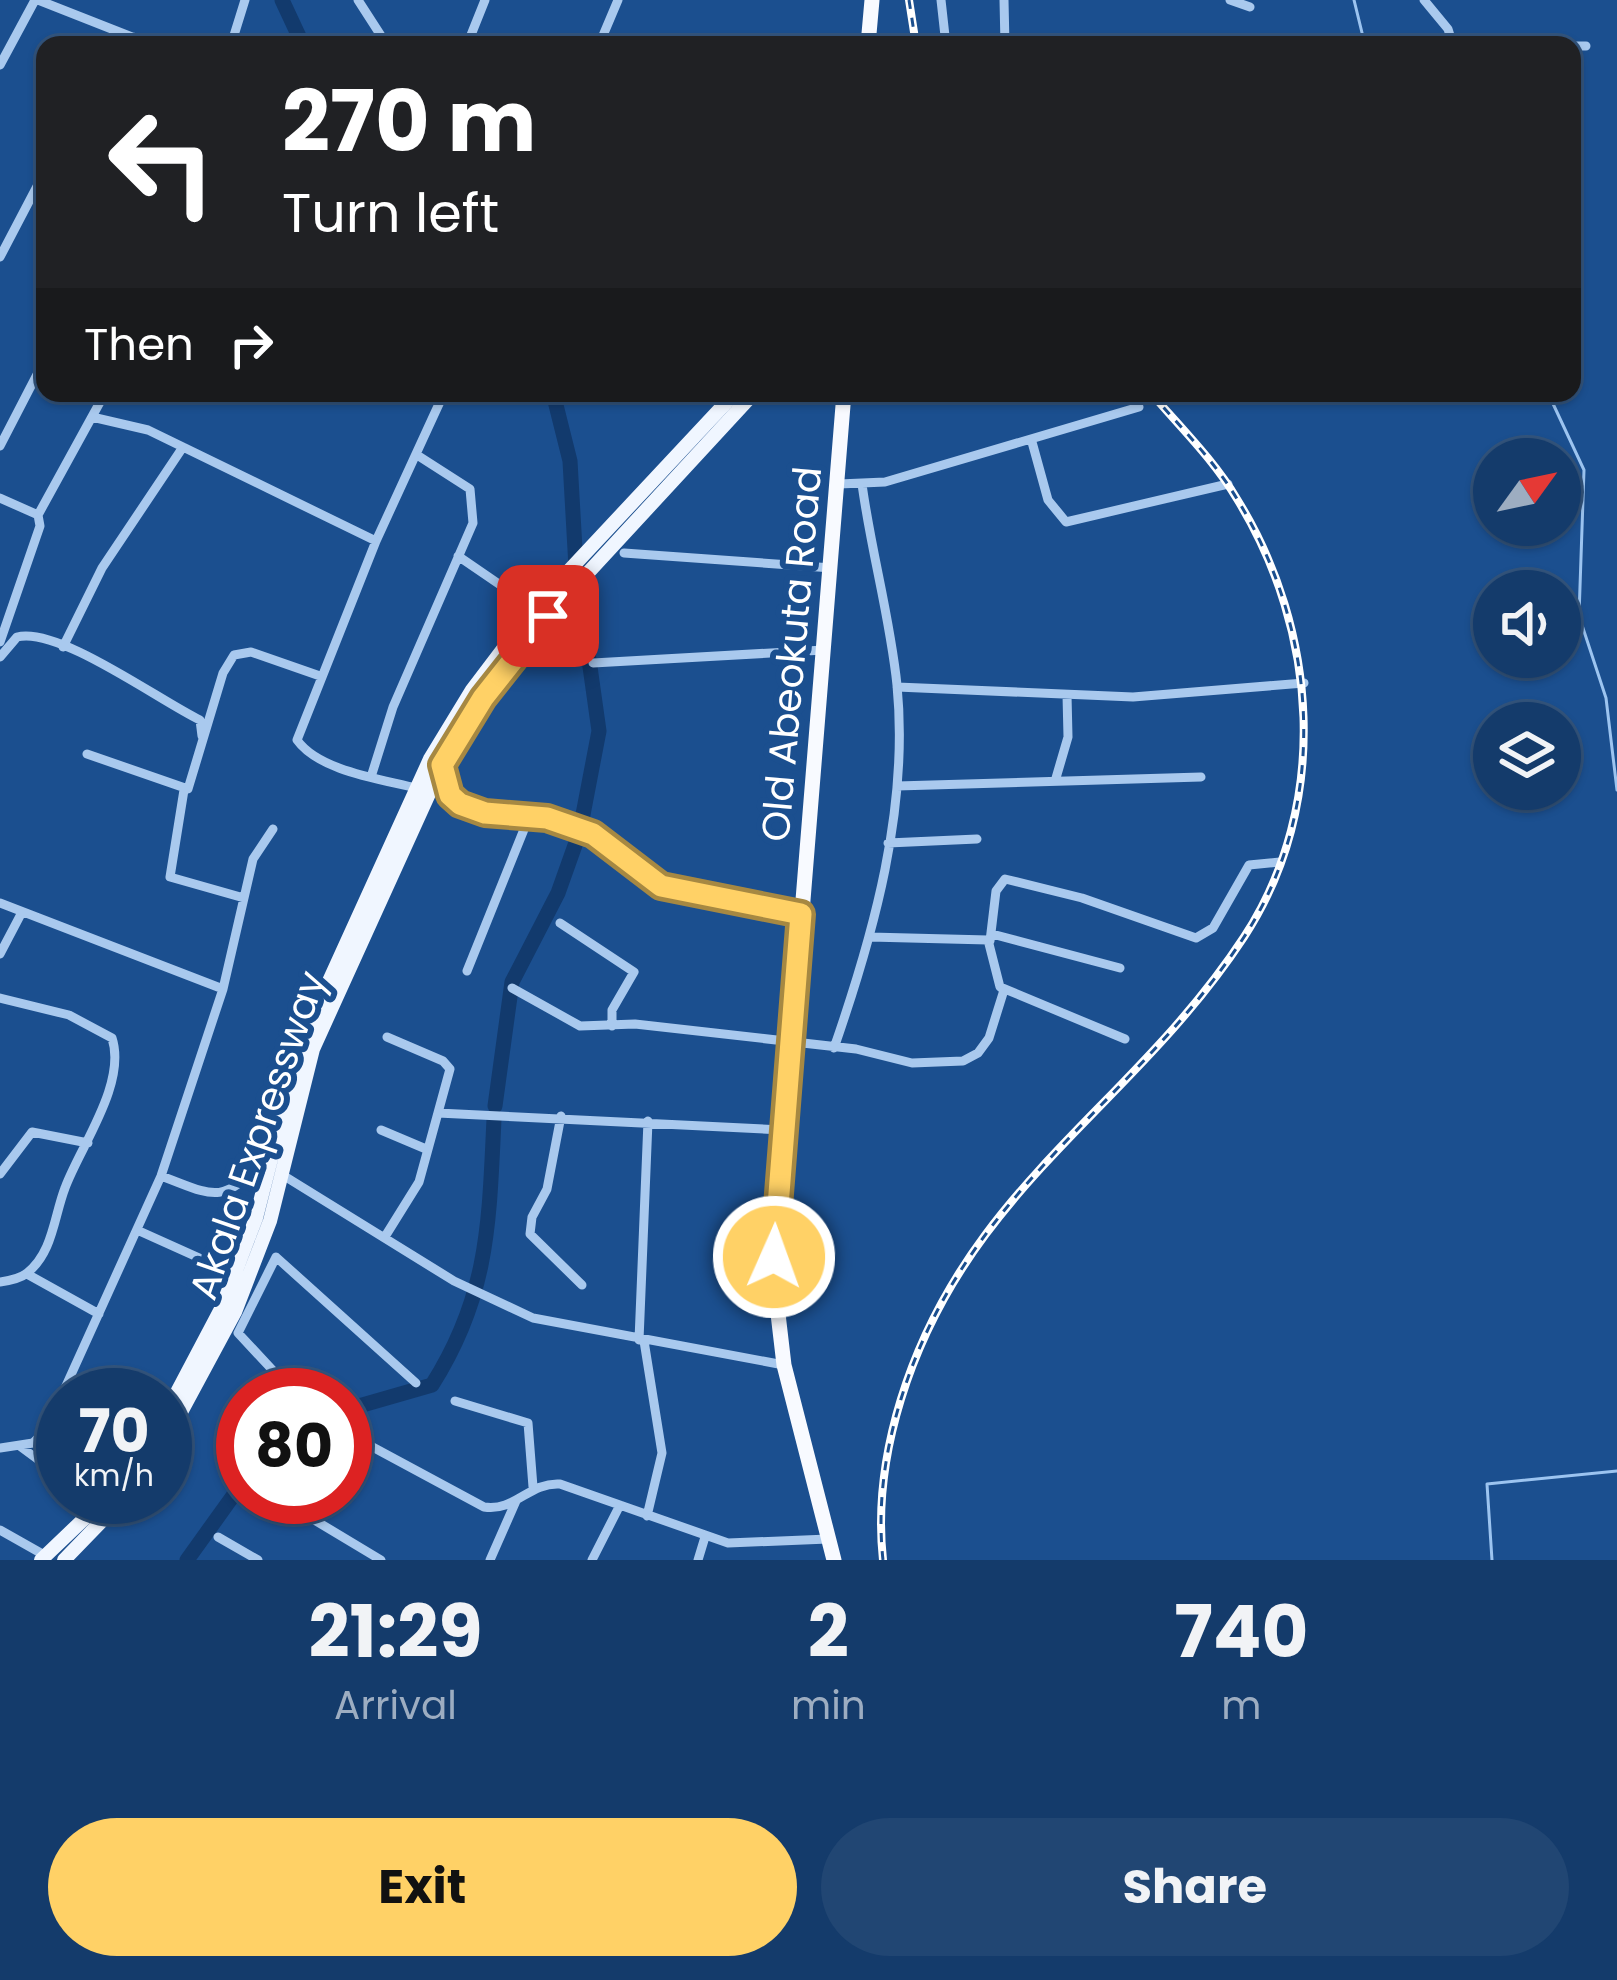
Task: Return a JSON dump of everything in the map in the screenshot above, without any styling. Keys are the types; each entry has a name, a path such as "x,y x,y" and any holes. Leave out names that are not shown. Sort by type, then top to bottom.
{"highway":[{"path":"869,36 872,0"},
{"name":"Old Abeokuta Road","path":"834,1560 784,1365 773,1271 844,402"}],"main road":[{"name":"Akala Expressway","path":"588,563 727,402"},
{"name":"Akala Expressway","path":"192,1368 275,1170 313,1049 436,762 472,690 534,608 588,563 745,402"},
{"name":"Akala Expressway","path":"192,1380 235,1312 260,1246 299,1045 416,788 565,585"},
{"path":"44,1558 79,1524"},
{"path":"64,1560 99,1524"}],"street":[{"path":"0,64 36,0 129,36"},
{"path":"234,36 245,0"},
{"path":"358,0 381,36"},
{"path":"471,36 485,0"},
{"path":"603,36 618,0"},
{"path":"941,0 945,36"},
{"path":"1004,0 1005,36"},
{"path":"1230,0 1250,7"},
{"path":"1424,0 1450,36"},
{"path":"1581,46 1586,46"},
{"path":"0,257 36,188"},
{"path":"0,446 36,376"},
{"path":"0,642 40,526 38,515 101,402"},
{"path":"416,788 371,777 299,743 320,676 440,402"},
{"path":"839,484 862,484 1032,442 1139,407"},
{"path":"92,417 148,430 376,541"},
{"path":"1032,442 1048,500 1066,522 1228,484"},
{"path":"63,647 92,596 97,576 184,447"},
{"path":"371,777 393,707 473,523 473,497 458,479 417,455"},
{"path":"834,1048 871,937 897,786 897,687 862,484"},
{"path":"0,498 38,515"},
{"path":"624,553 832,568"},
{"path":"458,556 534,608"},
{"path":"0,657 21,635 63,647 110,667 200,720 200,760 184,790 170,877 244,898"},
{"path":"593,663 824,650"},
{"path":"202,738 234,656 251,652 320,676"},
{"path":"897,687 1133,697 1304,683"},
{"path":"1056,778 1068,737 1067,694"},
{"path":"87,754 184,790"},
{"path":"436,762 450,795 460,804 593,834 661,886 801,914"},
{"path":"897,786 1056,778 1126,783 1201,777"},
{"path":"467,971 529,817"},
{"path":"0,1448 21,1447 46,1430 161,1176 223,989 253,859 273,829"},
{"path":"888,843 977,838"},
{"path":"1125,1039 1004,990 994,977 991,937 996,891 1005,880 1082,898 1162,931 1201,938 1214,928 1249,865 1280,862"},
{"path":"0,903 223,989"},
{"path":"0,954 21,914"},
{"path":"560,922 634,972 612,1010 612,1026"},
{"path":"871,937 991,937 1120,968"},
{"path":"512,988 575,1025 635,1024 834,1048 903,1063 963,1061 985,1046 1004,990"},
{"path":"0,998 69,1015 112,1038 112,1067 100,1120 64,1188 47,1244 26,1274 0,1282"},
{"path":"386,1235 416,1190 449,1066 387,1037"},
{"path":"438,1113 782,1130"},
{"path":"561,1116 548,1189 532,1217 530,1234 550,1259 582,1285"},
{"path":"646,1516 662,1453 641,1341 648,1121"},
{"path":"381,1130 426,1150"},
{"path":"0,1174 32,1132 88,1143"},
{"path":"161,1176 219,1195 233,1191 258,1165 275,1170 476,1291 533,1318 784,1365"},
{"path":"137,1230 235,1274"},
{"path":"260,1246 416,1383"},
{"path":"271,1368 238,1333 276,1257"},
{"path":"26,1274 99,1315"},
{"path":"455,1401 528,1423 533,1486"},
{"path":"21,1447 36,1458"},
{"path":"372,1447 484,1507 500,1508 533,1486 560,1484 705,1537 751,1544 828,1539"},
{"path":"490,1560 516,1501"},
{"path":"592,1560 620,1505"},
{"path":"317,1524 365,1556 381,1560"},
{"path":"0,1530 44,1558"},
{"path":"218,1537 258,1560"},
{"path":"698,1560 705,1537"}],"waterway":[{"path":"282,0 299,36"},
{"path":"1354,0 1363,36"},
{"path":"555,402 570,461 576,567 599,731 581,825"},
{"path":"1552,402 1584,470 1579,616 1606,698 1617,790"},
{"path":"495,1106 512,982 558,893 579,834"},
{"path":"372,1402 432,1385 465,1320 487,1225 494,1119"},
{"path":"1492,1560 1487,1484 1617,1471"},
{"path":"187,1560 216,1520"}],"railway":[{"path":"909,0 915,36"},
{"path":"883,1560 882,1499 891,1438 930,1326 966,1262 1009,1205 1152,1052 1244,937 1272,885 1291,831 1304,717 1298,660 1284,604 1264,550 1237,499 1159,402"}],"route":[{"path":"548,616 483,698 442,765 446,785 460,804 485,813 547,818 593,834 661,886 801,914 774,1257"}]}
